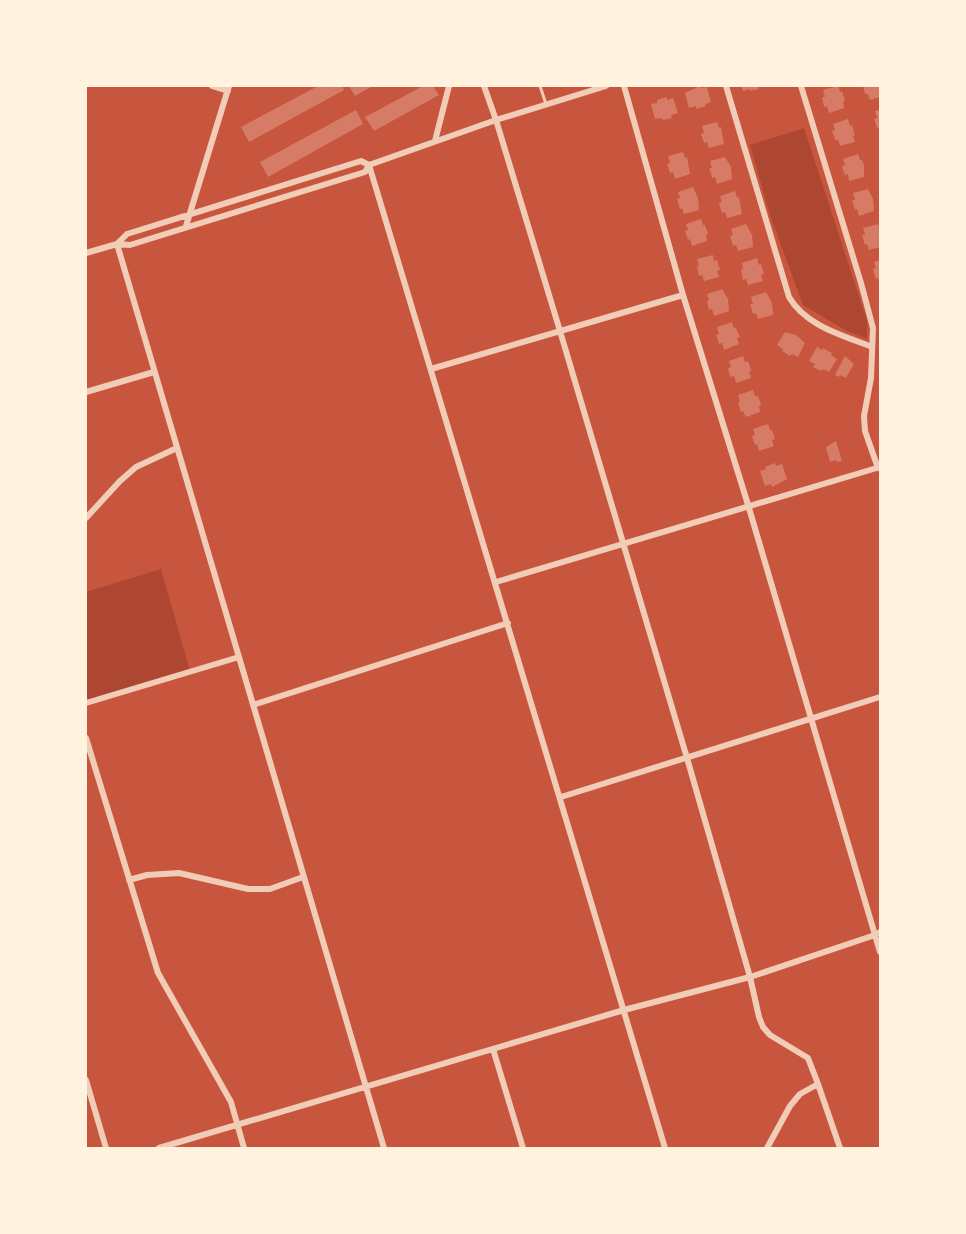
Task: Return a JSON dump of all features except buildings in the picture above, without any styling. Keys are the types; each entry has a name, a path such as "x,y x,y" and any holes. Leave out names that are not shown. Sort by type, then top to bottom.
{"street":[{"path":"186,226 229,88 212,86"},
{"path":"435,141 449,86"},
{"path":"484,86 560,330 687,758 763,1027 770,1035 808,1058 840,1149"},
{"path":"86,253 117,244 130,245 364,172 369,165 435,141 606,86"},
{"path":"624,86 683,295 750,507 878,934 880,952"},
{"path":"726,86 789,297 799,313 810,320 872,347"},
{"path":"496,582 879,468 865,431 864,416 871,378 873,328 801,86"},
{"path":"117,244 127,234 189,214 361,161 369,165 561,797 665,1149"},
{"path":"117,244 384,1149"},
{"path":"431,369 683,295"},
{"path":"86,392 154,372"},
{"path":"86,518 136,467 177,448"},
{"path":"253,705 508,623"},
{"path":"86,703 238,657"},
{"path":"561,797 880,697"},
{"path":"86,738 158,974 231,1102 244,1149"},
{"path":"129,880 147,875 179,873 248,889 270,889 303,877"},
{"path":"159,1149 624,1010 750,977 878,934"},
{"path":"493,1049 523,1149"},
{"path":"86,1080 106,1149"},
{"path":"767,1149 795,1100 800,1094 819,1084"}],"lane":[{"path":"540,86 546,105"}],"shaded area":[{"path":"804,128 867,321 867,339 847,331 803,305 770,215 750,145"},
{"path":"161,569 190,671 88,702 86,592"}]}
